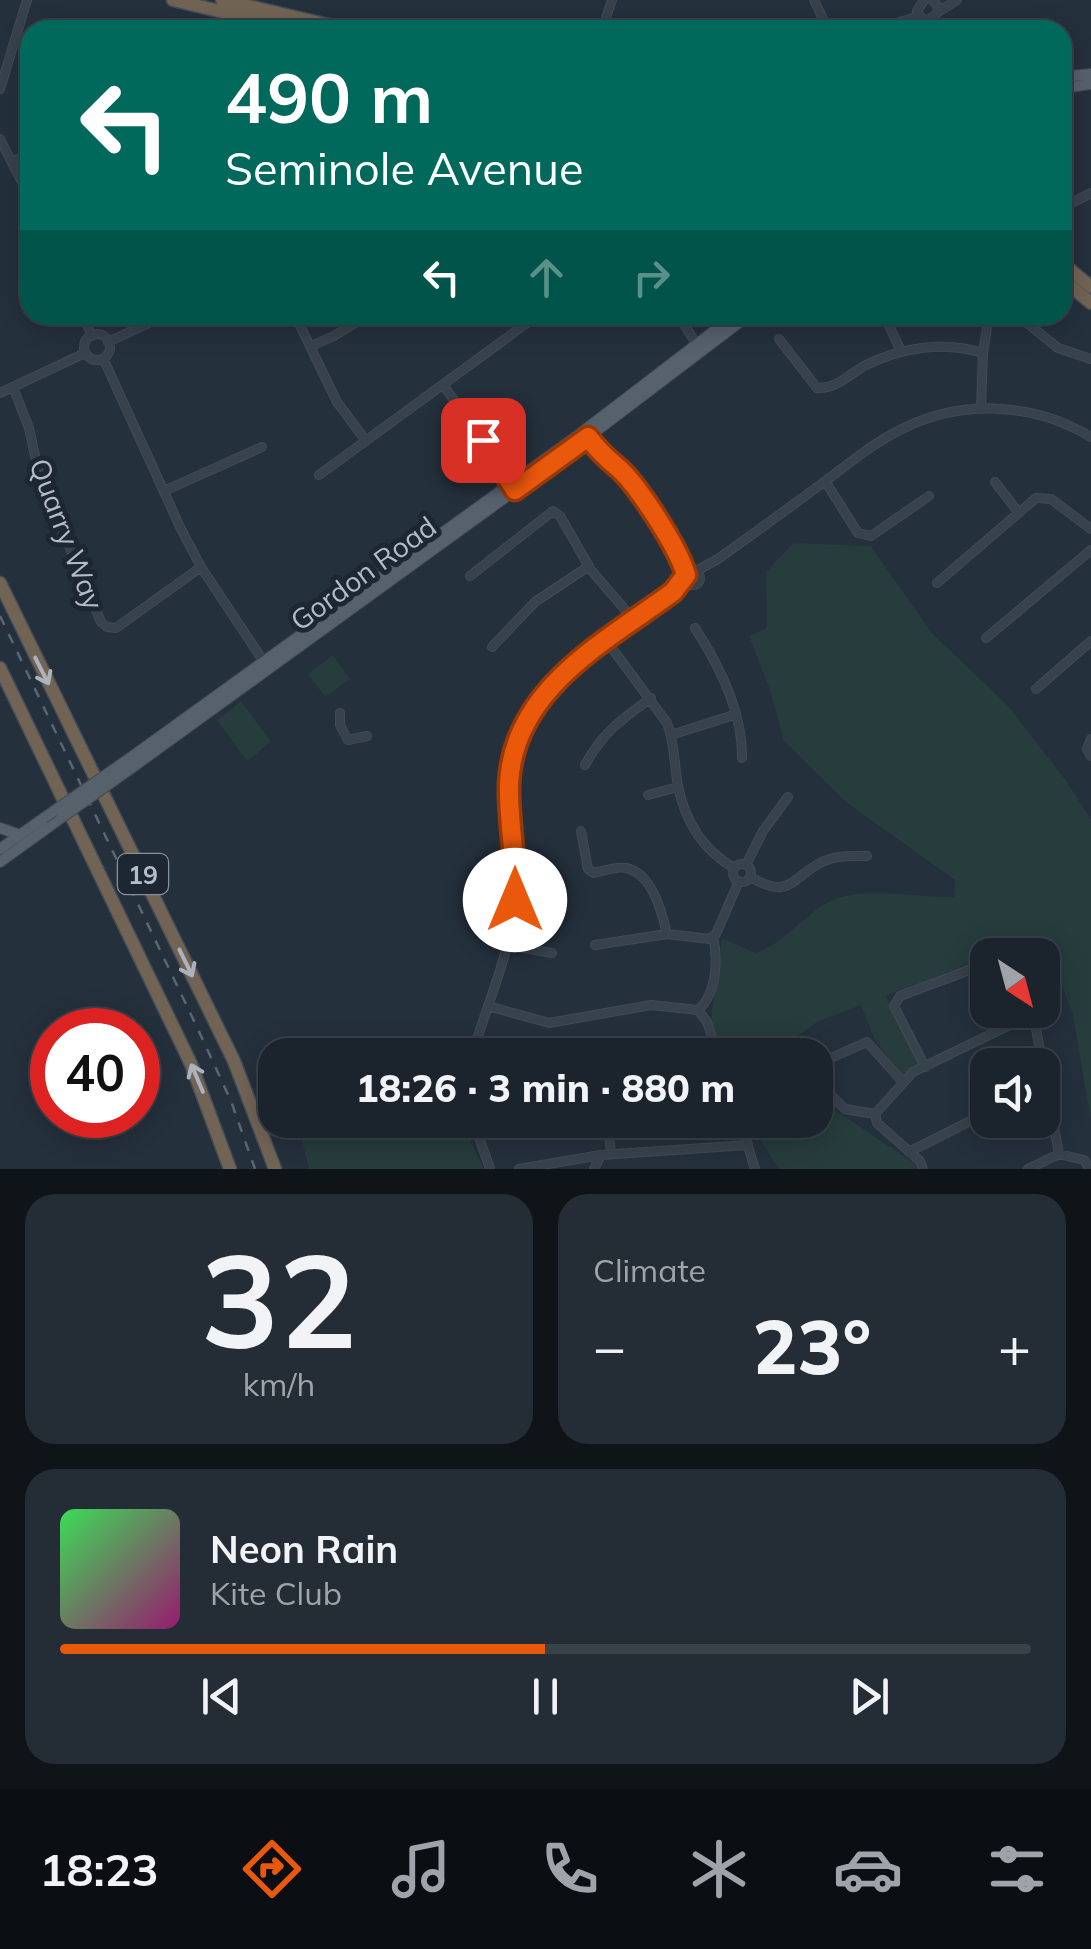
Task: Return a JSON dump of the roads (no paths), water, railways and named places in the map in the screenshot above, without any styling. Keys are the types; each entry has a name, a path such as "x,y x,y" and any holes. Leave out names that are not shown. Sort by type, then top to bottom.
{"highway":[{"path":"173,0 257,20"},
{"path":"222,0 306,20"},
{"name":"19","path":"0,583 234,1061 274,1169"},
{"name":"19","path":"0,668 191,1064 230,1169"}],"main road":[{"name":"Gordon Road","path":"700,348 724,325"},
{"name":"Gordon Road","path":"0,862 47,822 734,325"},
{"name":"Gordon Road","path":"2,843 47,822"},
{"path":"0,828 20,835"}],"street":[{"path":"901,20 946,0"},
{"path":"926,8 956,0"},
{"path":"0,89 20,23"},
{"path":"0,139 20,177"},
{"path":"13,162 20,159"},
{"path":"87,325 92,336"},
{"path":"108,342 145,325"},
{"path":"300,325 337,402 366,441"},
{"path":"311,346 352,325"},
{"path":"319,476 524,325"},
{"path":"685,325 700,348"},
{"path":"889,325 901,351"},
{"path":"982,408 987,325"},
{"path":"1030,325 1058,348 1091,359"},
{"path":"92,336 101,336 108,342 110,348 103,358 93,360 85,352 85,343 92,336"},
{"path":"779,340 817,388 829,389 866,366 901,351 936,346 983,352"},
{"path":"0,392 85,352"},
{"path":"103,358 202,566 266,665"},
{"path":"443,385 515,485"},
{"name":"Quarry Way","path":"13,387 29,428 40,474 106,627 116,628 202,566"},
{"path":"478,1038 507,946 516,874 509,787 516,744 535,706 554,682 692,576 900,430 931,417 982,408 1041,414 1091,436"},
{"path":"589,432 676,546 692,576"},
{"path":"164,491 262,447"},
{"path":"825,482 858,533 871,536 929,496"},
{"path":"995,482 1019,513"},
{"path":"937,583 1036,498 1052,499 1089,530"},
{"path":"470,576 553,512 560,516 590,566 634,620"},
{"path":"986,638 1091,553"},
{"path":"492,648 535,602 590,566"},
{"path":"695,628 714,657 742,742 742,758"},
{"path":"606,640 651,698 672,734 678,787 698,838 734,868"},
{"path":"1036,689 1091,641"},
{"path":"585,765 610,728 651,698"},
{"path":"340,713 340,725 348,740 367,736"},
{"path":"672,734 734,715"},
{"path":"1091,739 1087,749 1091,756"},
{"path":"648,796 678,787"},
{"path":"746,865 763,831 788,797"},
{"path":"581,831 588,869 594,873 626,868 637,873 657,900 667,934"},
{"path":"750,876 769,886 787,887 822,862 838,856 867,856"},
{"path":"734,868 746,865 750,876"},
{"path":"734,868 739,882"},
{"path":"698,1010 711,997 713,936 739,882 750,876"},
{"path":"595,945 667,934 710,939 713,936"},
{"path":"507,946 552,953"},
{"path":"925,1066 894,1006 900,996 970,969"},
{"path":"488,1006 549,1023 651,1005 698,1010 712,1038"},
{"path":"875,1114 902,1081 1000,1028"},
{"path":"833,1057 867,1042 902,1081"},
{"path":"833,1097 845,1108 875,1114"},
{"path":"875,1114 877,1123 923,1169"},
{"path":"909,1152 970,1121"},
{"path":"479,1138 490,1169"},
{"path":"610,1138 612,1154"},
{"path":"746,1138 755,1169"},
{"path":"1056,1138 1059,1154"},
{"path":"519,1169 600,1155 748,1144"},
{"path":"1028,1169 1059,1154 1084,1160 1090,1169"},
{"path":"594,1169 600,1155"}],"railway":[{"path":"0,616 231,1101 255,1169"}]}
